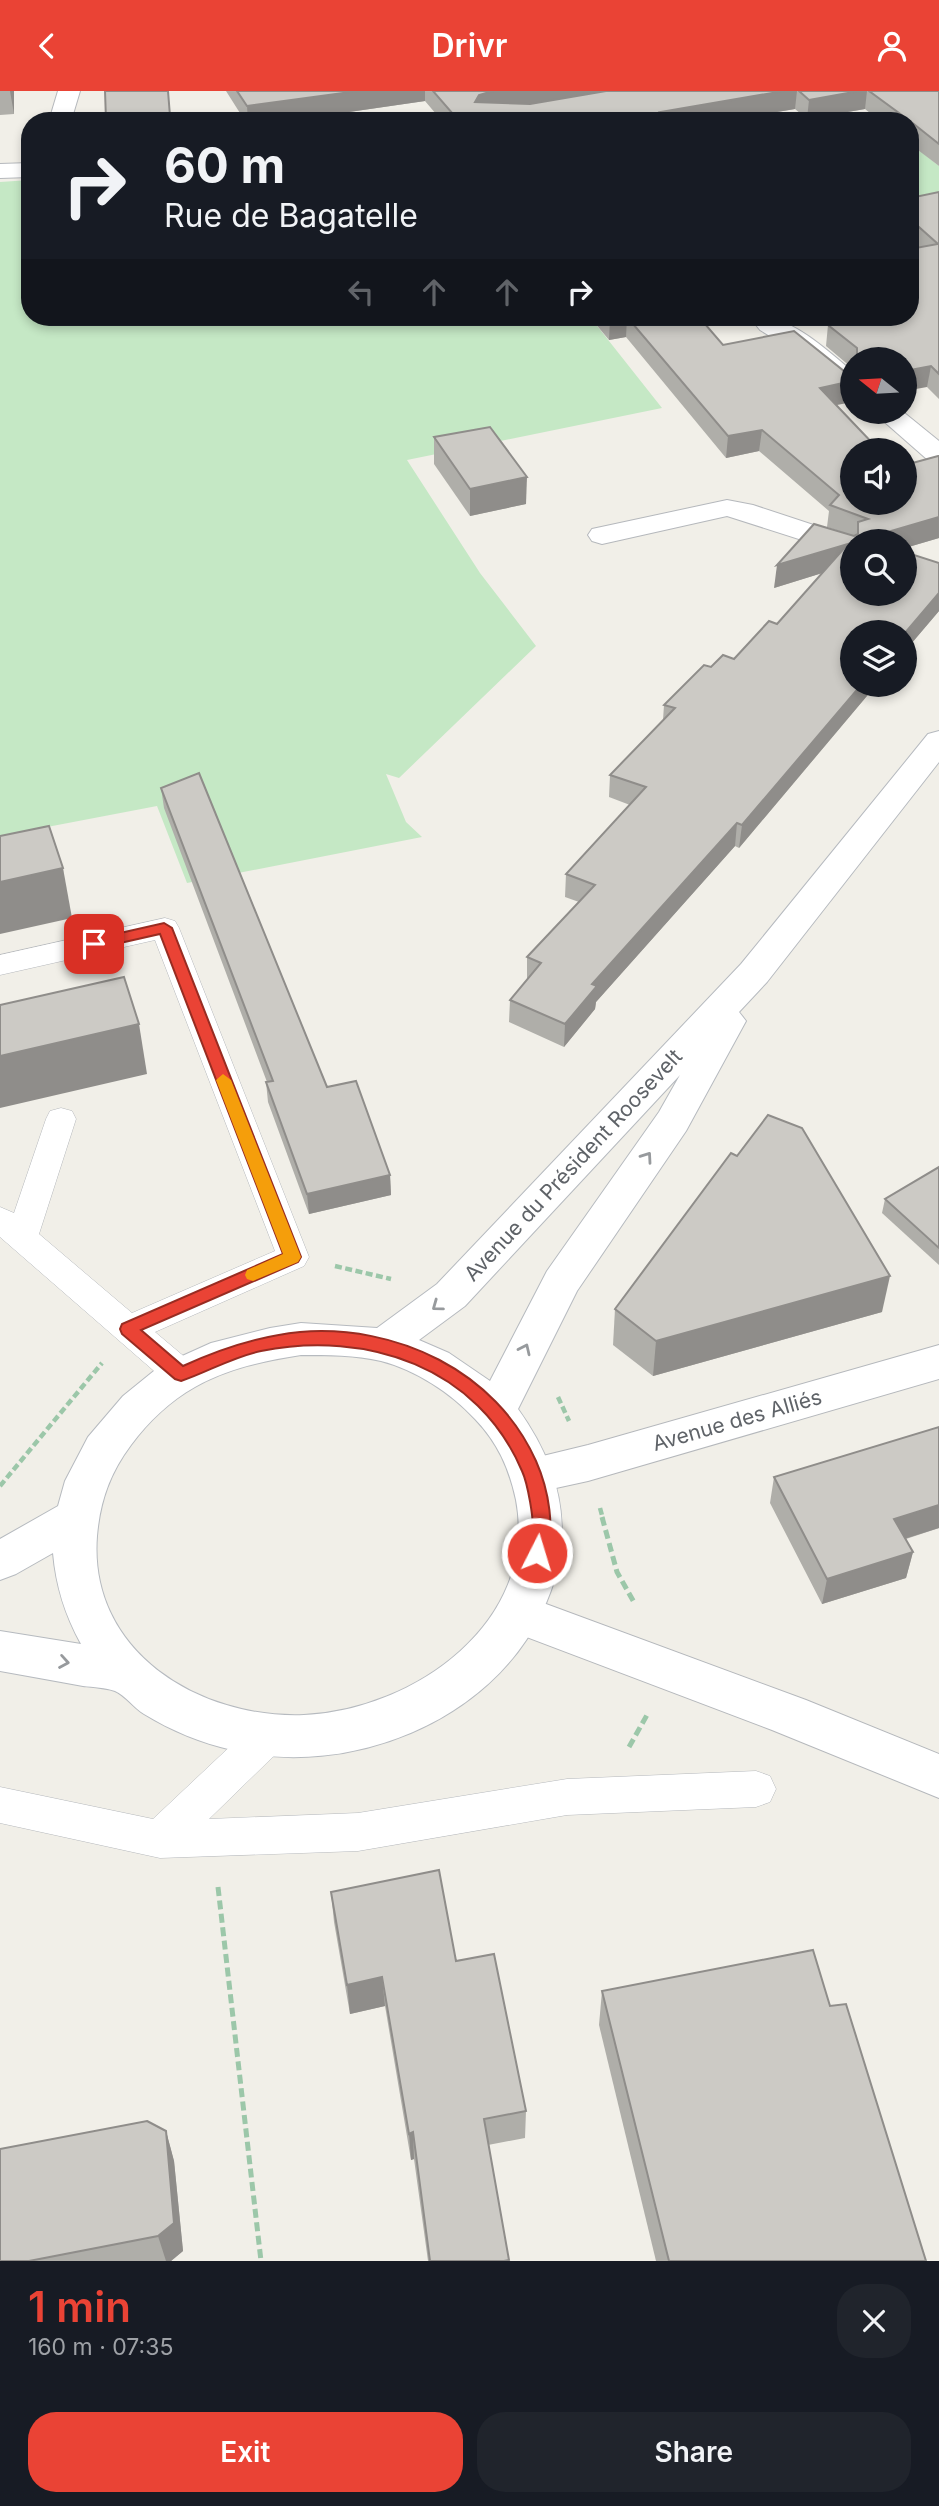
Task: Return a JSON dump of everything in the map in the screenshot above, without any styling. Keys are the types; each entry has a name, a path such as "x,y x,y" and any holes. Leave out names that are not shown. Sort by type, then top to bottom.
{"main road":[{"path":"63,112 69,91"},
{"path":"0,171 21,170"},
{"path":"771,326 812,351 840,374"},
{"path":"901,424 939,456"},
{"path":"602,535 727,508 840,543"},
{"name":"Avenue du Président Roosevelt","path":"383,1345 451,1295 754,973 939,741"},
{"name":"Avenue du Président Roosevelt","path":"496,1411 561,1282 673,1121 754,973"},
{"path":"342,1339 383,1345 425,1360 464,1383 496,1411 518,1441 533,1475 542,1532 528,1595 519,1614 486,1658 443,1694 390,1720 330,1735 269,1735 215,1724 168,1703 128,1673 92,1627 75,1574 74,1519 88,1476 111,1436 143,1403 181,1374 219,1357 259,1345 287,1341 342,1339"},
{"name":"Avenue des Alliés","path":"533,1475 588,1463 939,1362"},
{"path":"0,1561 74,1519"},
{"path":"519,1614 789,1715 939,1776"},
{"path":"0,1651 128,1673"}],"lane":[{"path":"0,965 164,928 293,1257 128,1329"},
{"path":"61,1119 11,1228 181,1374"},
{"path":"160,1839 269,1735"},
{"path":"0,1805 160,1839 212,1838 358,1832 567,1797 756,1789"}],"path":[{"path":"0,1486 75,1399 128,1329"},
{"path":"212,1838 261,2261"}],"green space":[{"path":"919,150 939,166 939,193 919,196"},
{"path":"21,181 21,326 597,326 662,408 407,460 480,573 536,646 399,778 386,774 406,822 422,837 187,883 157,806 0,836 0,182"}],"building":[{"path":"105,91 168,91 170,112 106,112"},
{"path":"237,91 358,91 247,106"},
{"path":"433,91 493,91 479,95 475,102 530,104 606,91 784,91 660,112 451,112"},
{"path":"799,91 859,91 809,100"},
{"path":"869,91 939,91 939,144 919,128 919,112 898,112"},
{"path":"939,192 939,374 931,366 917,369 917,347 856,347 829,326 919,326 919,247 938,244 919,227 919,196"},
{"path":"635,326 707,326 723,345 794,331 840,368 840,384 820,388 840,409 840,424 854,424 868,438 840,438 840,509 830,505 839,495 762,430 728,436"},
{"path":"490,427 527,477 470,489 434,437"},
{"path":"939,456 939,517 898,529 858,529 858,522 868,519 857,515 917,515 917,462"},
{"path":"814,524 840,532 840,546 777,565"},
{"path":"840,553 840,606 917,606 917,556 939,563 939,593 916,620 840,620 840,697 851,697 742,825 737,823 592,984 597,986 565,1024 510,1000 541,963 527,957 595,885 566,874 646,787 610,775 675,708 664,705 704,665 711,667 723,655 734,659 769,621 777,624"},
{"path":"199,773 327,1087 356,1081 390,1175 307,1194 266,1082 273,1081 161,788"},
{"path":"49,826 63,868 0,882 0,836"},
{"path":"124,977 139,1024 0,1056 0,1005"},
{"path":"768,1115 802,1128 890,1276 656,1341 615,1309 731,1153 737,1156"},
{"path":"939,1167 939,1248 885,1199"},
{"path":"939,1427 939,1505 894,1519 913,1552 827,1579 774,1477"},
{"path":"439,1870 456,1961 494,1954 526,2111 484,2119 509,2260 504,2261 430,2261 413,2132 409,2134 382,1977 347,1985 331,1892"},
{"path":"813,1950 830,2006 846,2004 926,2261 669,2261 602,1991"},
{"path":"147,2121 166,2131 174,2223 158,2236 29,2261 0,2261 0,2149"}],"slow traffic":[{"path":"223,1080 293,1257 253,1275"}],"route":[{"path":"94,944 164,928 293,1257 128,1329 181,1374 219,1357 259,1345 300,1339 342,1339 383,1345 425,1360 464,1383 496,1411 518,1441 533,1475 542,1532 537,1553"}]}
